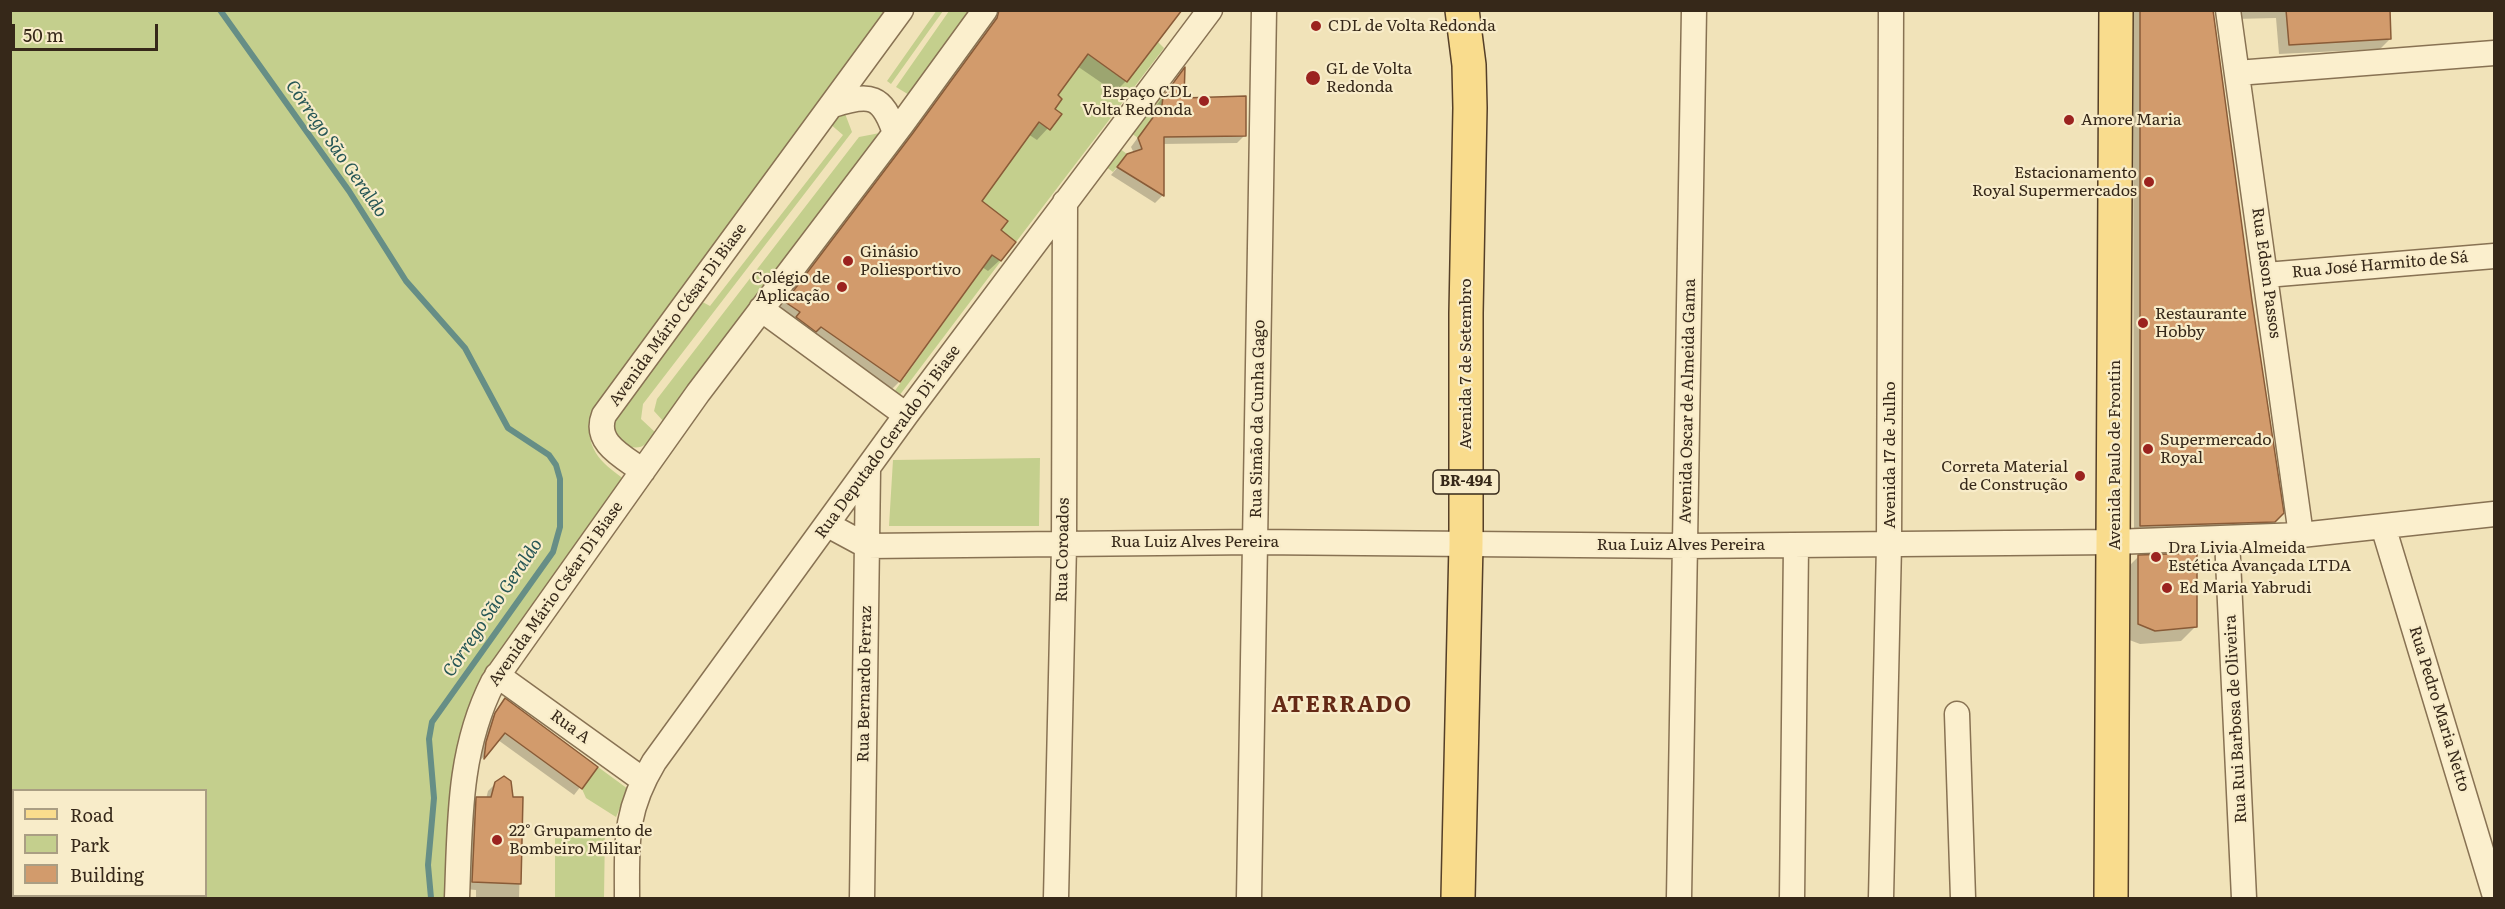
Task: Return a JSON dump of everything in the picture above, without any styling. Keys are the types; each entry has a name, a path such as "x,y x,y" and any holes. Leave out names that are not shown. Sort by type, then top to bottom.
{"main road":[{"name":"Avenida 7 de Setembro","path":"1458,898 1466,544 1468,65 1462,10"},
{"name":"Avenida Paulo de Frontin","path":"2111,898 2116,10"}],"street":[{"name":"Avenida Mário César Di Biase","path":"643,471 606,442 601,431 604,415 901,10"},
{"path":"643,471 985,10"},
{"name":"Rua Deputado Geraldo Di Biase","path":"627,898 628,828 631,811 643,780 680,724 828,525 906,415 1210,10"},
{"name":"Rua Simão da Cunha Gago","path":"1249,898 1264,10"},
{"name":"Avenida Oscar de Almeida Gama","path":"1679,898 1694,10"},
{"name":"Avenida 17 de Julho","path":"1881,898 1889,545 1891,10"},
{"name":"Rua Edson Passos","path":"2228,10 2301,535"},
{"path":"2237,73 2494,53"},
{"path":"833,105 853,99 875,99 885,107 895,133"},
{"name":"Rua Coroados","path":"1056,898 1064,545 1065,202"},
{"name":"Rua José Harmito de Sá","path":"2266,275 2494,256"},
{"path":"761,309 906,415"},
{"name":"Rua Bernardo Ferraz","path":"862,898 868,470"},
{"name":"Avenida Mário Cséar Di Biase","path":"457,898 460,796 465,762 479,711 497,675 643,471"},
{"name":"Rua Luiz Alves Pereira","path":"867,546 1256,542 1796,546 2114,542 2301,535 2494,514"},
{"path":"828,525 867,546"},
{"name":"Rua Pedro Maria Netto","path":"2383,526 2494,893"},
{"name":"Rua Rui Barbosa de Oliveira","path":"2227,539 2244,898"},
{"path":"1792,898 1796,546"},
{"name":"Rua A","path":"497,675 643,780"},
{"path":"1957,714 1963,898"}],"green space":[{"path":"937,10 943,11 891,84 887,81"},
{"path":"10,11 888,11 591,420 591,440 598,456 627,481 468,713 461,736 453,782 447,898 11,898"},
{"path":"949,11 975,11 911,96 896,87"},
{"path":"1158,42 1164,48 1016,242 1001,230 1008,221 998,213 975,210 1038,122 1050,130 1050,106 1053,102 1057,106 1062,99 1058,95 1088,54 1127,82"},
{"path":"1163,89 1162,105 1138,138 1131,133"},
{"path":"844,111 852,132 643,404 641,419 656,433 640,447 619,443 610,422 695,298 710,306 843,135 829,123"},
{"path":"885,132 664,422 654,411 657,399 859,137"},
{"path":"1119,148 1127,154 1113,172 1105,166"},
{"path":"992,255 1001,261 899,396 894,392"},
{"path":"1040,458 1039,526 889,526 893,460"},
{"path":"598,767 628,789 616,817 586,798 582,789"},
{"path":"555,828 605,829 604,898 555,898"}],"building":[{"path":"999,10 1182,10 1127,82 1088,54 1058,95 1062,99 1055,109 1062,114 1050,130 1039,122 982,201 1008,221 1001,230 1016,242 1001,261 992,255 900,382 821,327 816,332 796,317 800,312 785,302 913,133 997,18"},
{"path":"2140,10 2213,10 2252,301 2284,513 2275,522 2140,526"},
{"path":"2286,10 2390,10 2391,39 2289,45"},
{"name":"Espaço CDL Volta Redonda","path":"1185,67 1184,98 1246,96 1246,136 1164,137 1164,196 1117,167 1127,154 1142,149 1138,138"},
{"name":"Ed Maria Yabrudi","path":"2197,553 2197,627 2155,631 2138,624 2138,555"},
{"path":"505,698 598,767 582,789 505,733 484,759 486,742 495,713"},
{"name":"22° Grupamento de Bombeiro Militar","path":"504,776 511,781 513,797 523,797 521,884 472,882 476,797 491,797 495,782"}],"waterway":[{"name":"Córrego São Geraldo","path":"220,10 349,191 406,281 465,348 508,428 549,455 556,465 560,479 560,527 553,552 432,722 429,739 434,798 428,865 431,898"}],"place":[{"name":"CDL de Volta Redonda","path":"1316,26"},
{"name":"GL de Volta Redonda","path":"1313,78"},
{"name":"Espaço CDL Volta Redonda","path":"1204,101"},
{"name":"Amore Maria","path":"2069,120"},
{"name":"Estacionamento Royal Supermercados","path":"2149,182"},
{"name":"Ginásio Poliesportivo","path":"848,261"},
{"name":"Colégio de Aplicação","path":"842,287"},
{"name":"Restaurante Hobby","path":"2143,323"},
{"name":"Supermercado Royal","path":"2148,449"},
{"name":"Correta Material de Construção","path":"2080,476"},
{"name":"Dra Livia Almeida Estética Avançada LTDA","path":"2156,557"},
{"name":"Ed Maria Yabrudi","path":"2167,588"},
{"name":"22° Grupamento de Bombeiro Militar","path":"497,840"}],"district":[{"name":"ATERRADO","path":"1342,706"}]}
